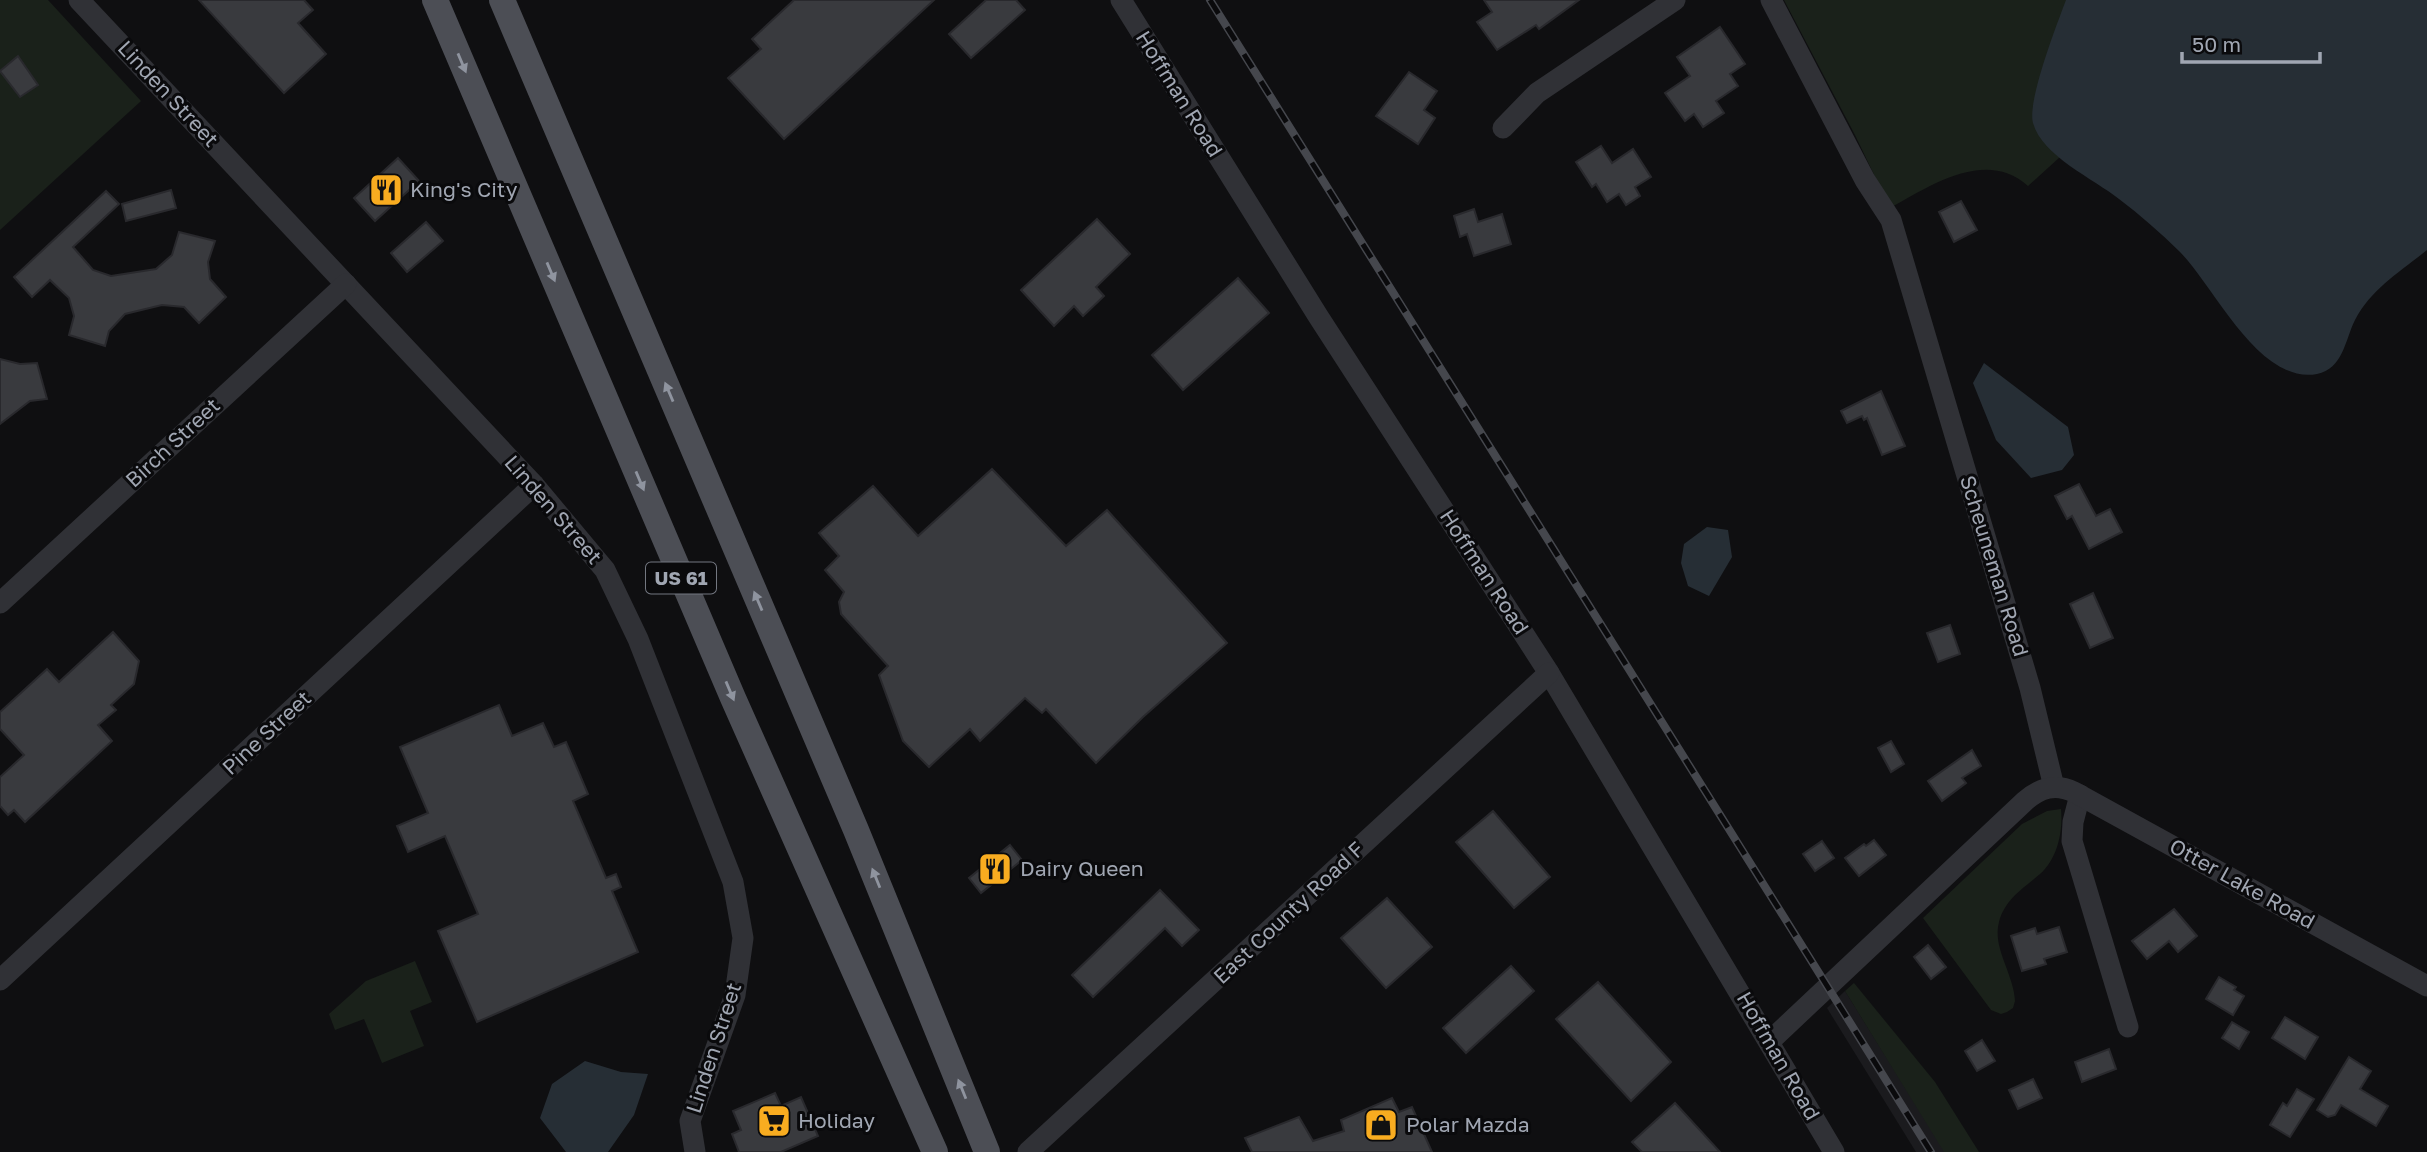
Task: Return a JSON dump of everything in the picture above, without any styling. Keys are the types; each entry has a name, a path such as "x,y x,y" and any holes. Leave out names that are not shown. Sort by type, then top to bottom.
{"main road":[{"name":"US 61","path":"435,0 733,698 935,1152"},
{"name":"US 61","path":"502,0 856,830 987,1152"}],"street":[{"name":"Linden Street","path":"79,0 534,485 605,570 638,639 733,881 743,938 736,995 690,1121 695,1152"},
{"name":"Hoffman Road","path":"1121,0 1326,328 1549,673 1834,1152"},
{"path":"1503,128 1537,93 1675,0"},
{"name":"Scheuneman Road","path":"1771,0 1865,180 1891,220 2030,688 2054,787"},
{"name":"Birch Street","path":"0,603 346,284"},
{"name":"Pine Street","path":"0,980 534,485"},
{"name":"East County Road F","path":"1028,1152 1549,673"},
{"path":"1770,1041 2025,801 2042,790 2054,787"},
{"name":"Otter Lake Road","path":"2054,787 2065,788 2080,795 2427,986"},
{"path":"2080,795 2073,822 2072,841 2128,1027"}],"shaded area":[{"path":"0,0 48,0 141,101 0,230"},
{"path":"1784,0 2279,0 2052,151 2060,157 2028,186 2012,175 1994,170 1976,170 1940,181 1890,208"},
{"path":"2066,0 2427,0 2427,250 2387,281 2370,299 2355,320 2338,360 2326,371 2317,374 2296,373 2276,364 2257,349 2173,245 2119,199 2070,166 2038,135 2033,123 2034,98"},
{"path":"1984,363 2068,427 2074,455 2062,470 2031,478 1996,440 1973,383"},
{"path":"1707,527 1728,530 1732,557 1709,596 1688,586 1681,563 1684,544"},
{"path":"2061,809 2060,835 2051,860 2040,874 2010,900 1999,922 1998,942 2015,1001 2013,1008 2001,1014 1991,1010 1923,918 2022,824 2047,811"},
{"path":"415,961 432,1002 410,1011 424,1046 382,1063 364,1019 335,1030 329,1014 366,981"},
{"path":"1854,983 1935,1082 1979,1152 1944,1152 1845,991"},
{"path":"1845,991 1945,1152 1916,1152 1827,1008"},
{"path":"585,1061 621,1072 648,1074 634,1115 608,1152 566,1152 540,1118 552,1084"}],"building":[{"path":"199,0 304,0 313,10 298,23 326,54 284,93"},
{"path":"794,0 934,0 784,139 728,78 761,49 752,39"},
{"path":"986,0 1016,0 1025,10 971,58 949,34"},
{"path":"1484,0 1579,0 1539,29 1536,25 1497,50 1477,22 1492,12"},
{"path":"1720,27 1745,64 1730,74 1738,86 1716,101 1724,113 1703,127 1694,114 1685,121 1665,93 1690,76 1677,57"},
{"path":"18,56 38,85 20,97 0,71"},
{"path":"1409,72 1437,91 1424,110 1435,118 1418,144 1376,116"},
{"path":"1601,146 1612,163 1633,149 1651,177 1635,187 1640,196 1626,205 1619,194 1607,202 1596,184 1592,187 1576,162"},
{"name":"King's City","path":"398,158 419,181 375,221 354,198"},
{"path":"171,190 176,208 126,221 122,204"},
{"path":"106,191 119,204 73,247 93,270 111,276 156,269 172,255 179,232 215,241 208,262 210,279 226,297 199,323 184,307 162,305 125,314 109,331 105,346 69,335 74,316 69,298 50,280 32,297 14,277"},
{"path":"1961,201 1977,230 1954,242 1939,212"},
{"path":"1474,209 1478,222 1502,214 1511,244 1474,256 1467,234 1460,237 1454,216"},
{"path":"1097,219 1130,254 1096,287 1104,296 1083,316 1074,306 1054,326 1021,290"},
{"path":"426,222 443,241 407,272 391,253"},
{"path":"1238,278 1269,313 1183,390 1152,355"},
{"path":"0,359 20,364 37,363 47,399 30,401 0,424"},
{"path":"1881,391 1905,446 1882,455 1867,418 1864,420 1862,416 1847,423 1841,411"},
{"path":"992,469 1066,546 1107,510 1227,643 1143,717 1096,763 1046,709 1042,713 1025,698 980,741 970,729 929,767 903,741 879,675 888,666 841,614 839,602 844,592 825,570 839,556 819,533 873,486 918,536"},
{"path":"2079,484 2096,516 2110,509 2122,532 2089,549 2072,516 2067,519 2055,496"},
{"path":"2093,593 2113,638 2090,648 2070,604"},
{"path":"1950,625 1960,654 1938,662 1927,633"},
{"path":"113,632 139,661 134,684 111,705 116,710 98,725 112,741 25,822 14,810 8,815 0,806 0,777 24,755 0,729 0,712 47,669 59,682"},
{"path":"499,705 512,736 543,723 554,747 566,742 588,794 573,801 606,878 616,874 621,887 612,891 638,952 477,1022 438,931 478,914 445,836 408,852 397,826 428,813 400,747"},
{"path":"1891,741 1904,764 1891,772 1878,748"},
{"path":"1972,750 1981,766 1962,778 1966,783 1942,801 1928,781"},
{"path":"1493,811 1550,877 1514,908 1456,842"},
{"path":"1874,840 1886,855 1859,876 1845,858"},
{"path":"1822,841 1834,858 1815,871 1803,854"},
{"name":"Dairy Queen","path":"1010,845 1022,860 981,893 969,878"},
{"path":"1160,890 1199,930 1182,946 1165,928 1093,997 1072,975"},
{"path":"1387,898 1432,947 1386,988 1341,938"},
{"path":"2174,909 2197,936 2178,952 2169,941 2147,959 2132,941"},
{"path":"2059,927 2067,952 2044,959 2046,964 2022,971 2011,936 2035,928 2037,934"},
{"path":"1928,945 1946,967 1931,979 1914,957"},
{"path":"1511,966 1534,991 1466,1053 1443,1028"},
{"path":"2219,977 2236,987 2234,990 2244,996 2233,1015 2206,999"},
{"path":"1598,982 1671,1062 1631,1101 1556,1019"},
{"path":"2285,1017 2318,1037 2305,1059 2272,1038"},
{"path":"2232,1022 2249,1032 2239,1049 2222,1038"},
{"path":"1982,1040 1995,1061 1977,1071 1965,1051"},
{"path":"2109,1049 2116,1069 2082,1082 2075,1062"},
{"path":"2349,1057 2371,1071 2360,1089 2388,1106 2376,1126 2341,1105 2335,1115 2328,1117 2317,1110"},
{"path":"2033,1079 2042,1098 2018,1109 2009,1090"},
{"path":"2297,1089 2314,1099 2290,1137 2270,1125 2283,1103 2287,1106"},
{"name":"Holiday","path":"775,1093 781,1106 801,1097 818,1136 781,1152 739,1152 732,1134 741,1130 733,1111"},
{"name":"Polar Mazda","path":"1392,1098 1399,1112 1412,1107 1432,1152 1252,1152 1245,1138 1299,1117 1313,1141 1344,1131 1341,1120"},
{"path":"1675,1103 1720,1152 1642,1152 1632,1142"}],"railway":[{"path":"1210,0 1931,1152"}],"place":[{"name":"King's City","path":"386,190"},
{"name":"Dairy Queen","path":"995,869"},
{"name":"Holiday","path":"774,1121"},
{"name":"Polar Mazda","path":"1381,1125"}]}
